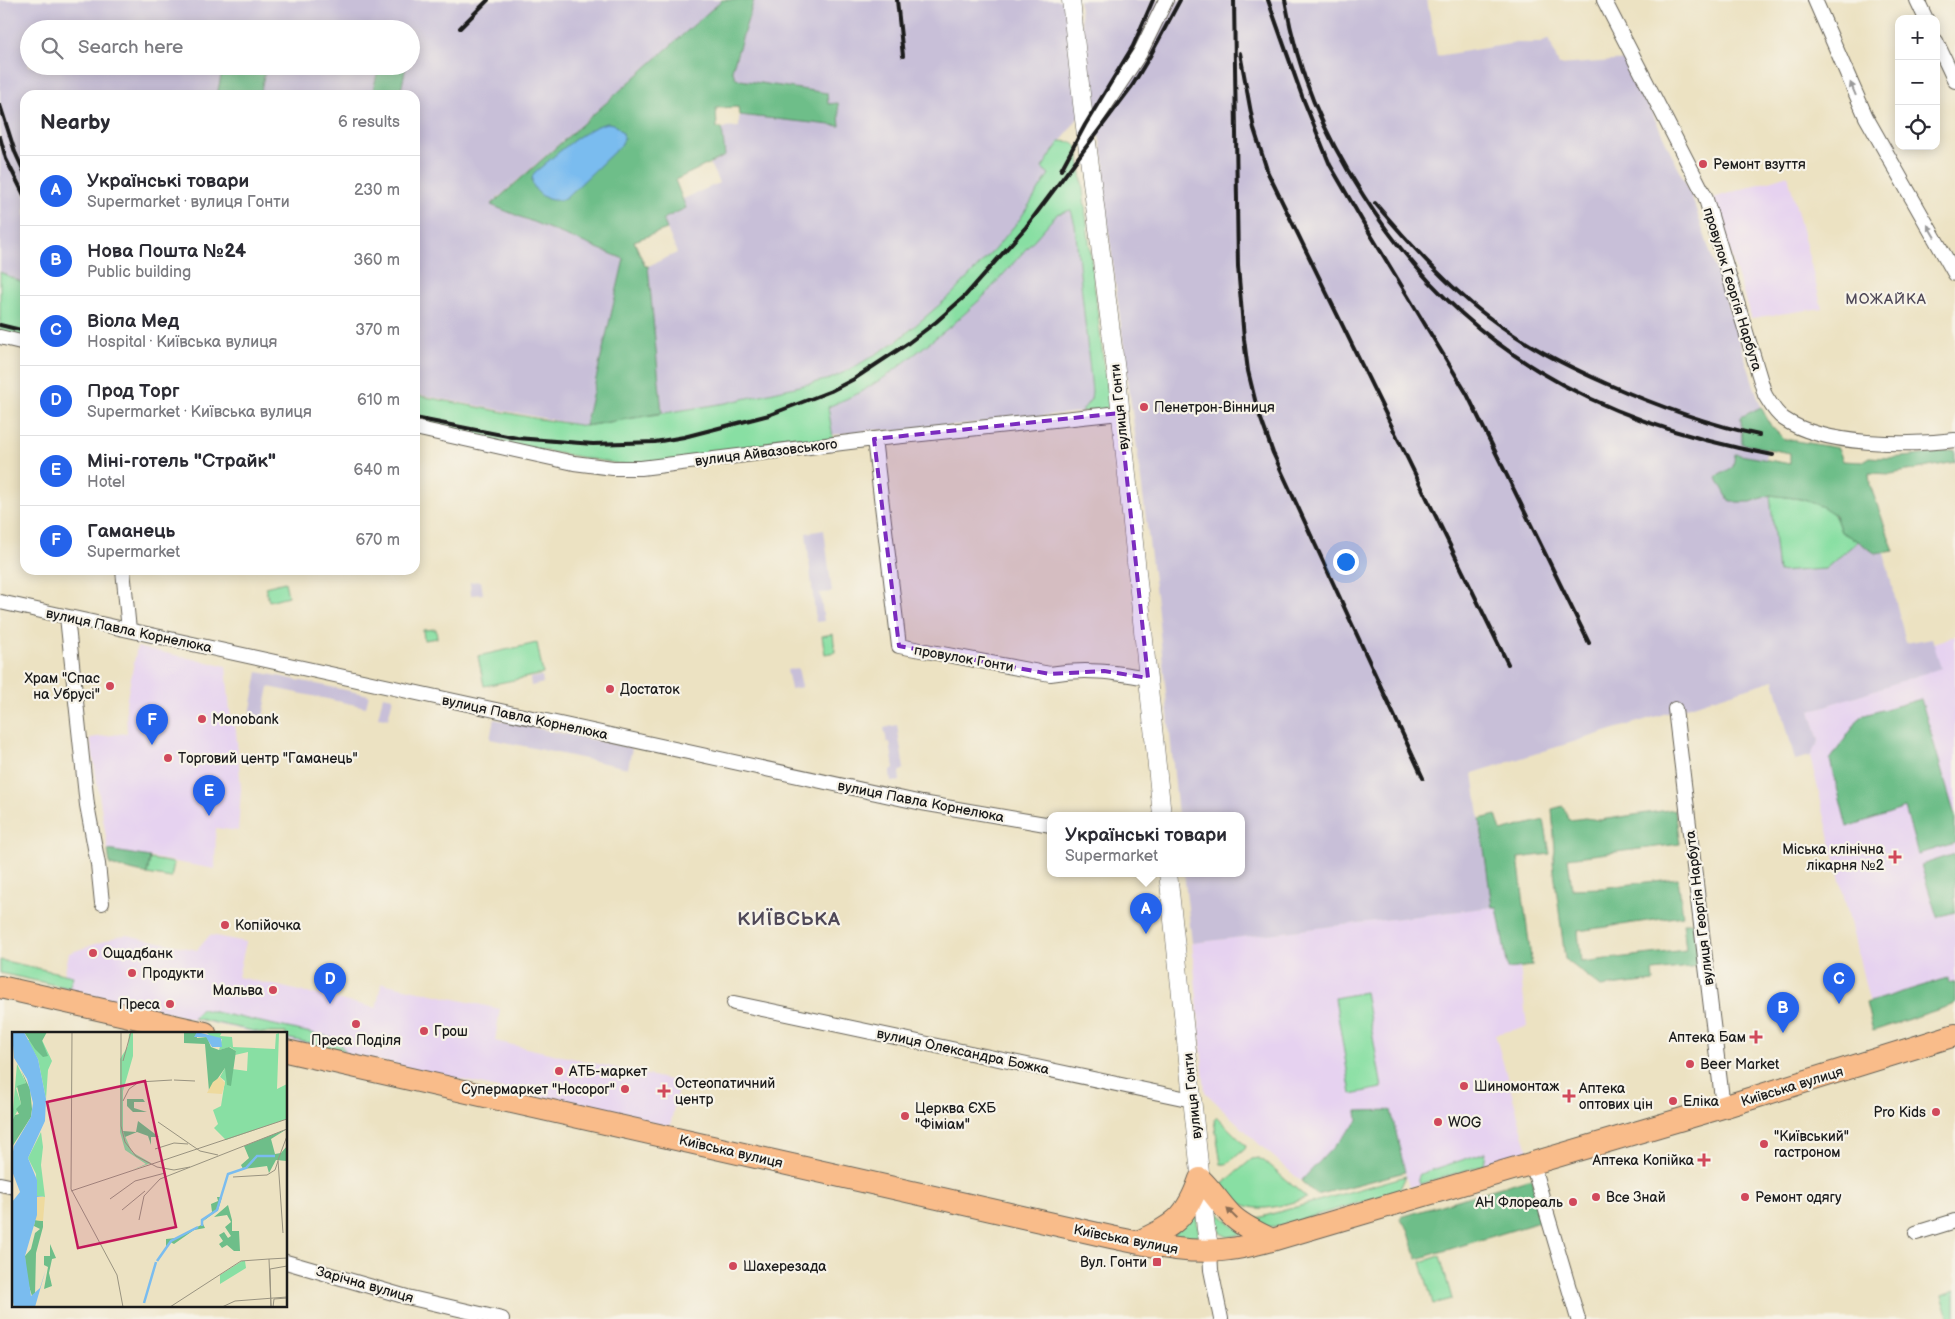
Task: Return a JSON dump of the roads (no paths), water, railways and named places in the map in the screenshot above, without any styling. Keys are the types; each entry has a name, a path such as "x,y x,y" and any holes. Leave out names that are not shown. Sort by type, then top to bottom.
{"main road":[{"path":"0,987 201,1032"},
{"name":"Київська вулиця","path":"288,1051 1138,1242 1180,1250 1210,1251 1231,1249 1272,1240 1723,1107 1955,1035"},
{"path":"1138,1242 1160,1232 1183,1216 1196,1192 1200,1179 1214,1192 1232,1216 1254,1232 1272,1240"}],"street":[{"name":"вулиця Гонти","path":"1071,0 1120,413 1162,812"},
{"path":"1086,134 1140,53 1166,0"},
{"name":"провулок Георгія Нарбута","path":"1604,0 1705,196 1765,395 1772,407 1783,419 1800,427 1833,436 1890,444 1919,444 1955,440"},
{"path":"1815,0 1866,117 1955,274"},
{"path":"1917,0 1924,15"},
{"path":"1940,50 1955,81"},
{"path":"0,337 20,342"},
{"name":"вулиця Айвазовського","path":"420,429 574,463 613,468 642,468 874,438 1120,413"},
{"name":"провулок Гонти","path":"874,438 899,646 1050,674 1072,670 1104,671 1148,678"},
{"path":"124,575 129,630"},
{"name":"вулиця Павла Корнелюка","path":"0,602 922,803 1047,824"},
{"path":"67,617 87,805 98,864 102,903"},
{"name":"вулиця Георгія Нарбута","path":"1675,709 1723,1107"},
{"name":"вулиця Гонти","path":"1168,877 1200,1179 1210,1251 1210,1270 1220,1319"},
{"name":"вулиця Олександра Божка","path":"734,1004 1192,1100"},
{"path":"1532,1164 1578,1319"},
{"path":"1916,1233 1955,1221"},
{"name":"Зарічна вулиця","path":"288,1263 399,1294 502,1319"}],"water":[{"path":"607,123 614,124 623,133 624,139 621,145 565,199 550,200 537,191 532,181 534,173 578,137"}],"railway":[{"path":"460,28 488,0"},
{"path":"897,0 903,56"},
{"path":"1061,170 1085,125 1133,46 1153,0"},
{"path":"420,419 517,438 593,444 655,442 684,437 769,415 831,391 854,379 907,344 936,322 964,297 1026,227 1132,86 1180,0"},
{"path":"1234,0 1238,266 1248,371 1257,408 1273,453 1423,778"},
{"path":"1268,0 1302,96 1330,165 1467,394 1589,643"},
{"path":"1285,0 1290,27 1305,77 1335,148 1363,195 1401,249 1443,296 1489,337 1538,371 1592,399 1648,423 1709,441 1773,455"},
{"path":"1240,53 1254,129 1268,173 1508,664"},
{"path":"0,105 20,163"},
{"path":"0,137 6,159 20,187"},
{"path":"1375,203 1414,248 1457,291 1487,316 1529,344 1605,383 1643,399 1700,420 1759,435"},
{"path":"0,325 20,330"}],"place":[{"name":"Ремонт взуття","path":"1703,164"},
{"name":"Пенетрон-Вінниця","path":"1144,407"},
{"name":"Храм \"Спас на Убрусі\"","path":"110,686"},
{"name":"Достаток","path":"610,689"},
{"name":"Monobank","path":"202,719"},
{"name":"Гаманець","path":"152,745"},
{"name":"Торговий центр \"Гаманець\"","path":"168,758"},
{"name":"Міні-готель \"Страйк\"","path":"209,816"},
{"name":"Міська клінічна лікарня №2","path":"1895,857"},
{"name":"Копійочка","path":"225,925"},
{"name":"Українські товари","path":"1146,934"},
{"name":"Ощадбанк","path":"93,953"},
{"name":"Продукти","path":"132,973"},
{"name":"Мальва","path":"273,990"},
{"name":"Преса","path":"170,1004"},
{"name":"Прод Торг","path":"330,1004"},
{"name":"Віола Мед","path":"1839,1004"},
{"name":"Преса Поділя","path":"356,1024"},
{"name":"Грош","path":"424,1031"},
{"name":"Нова Пошта №24","path":"1783,1033"},
{"name":"Аптека Бам","path":"1756,1037"},
{"name":"Beer Market","path":"1690,1064"},
{"name":"АТБ-маркет","path":"559,1071"},
{"name":"Шиномонтаж","path":"1464,1086"},
{"name":"Супермаркет \"Носорог\"","path":"625,1089"},
{"name":"Остеопатичний центр","path":"664,1091"},
{"name":"Аптека оптових цін","path":"1569,1096"},
{"name":"Еліка","path":"1673,1101"},
{"name":"Pro Kids","path":"1936,1112"},
{"name":"Церква ЄХБ \"Фіміам\"","path":"905,1116"},
{"name":"WOG","path":"1438,1122"},
{"name":"\"Київський\" гастроном","path":"1764,1144"},
{"name":"Аптека Копійка","path":"1704,1160"},
{"name":"Все Знай","path":"1596,1197"},
{"name":"Ремонт одягу","path":"1745,1197"},
{"name":"АН Флореаль","path":"1573,1202"},
{"name":"Вул. Гонти","path":"1157,1262"},
{"name":"Шахерезада","path":"733,1266"}],"district":[{"name":"МОЖАЙКА","path":"1886,299"},
{"name":"КИЇВСЬКА","path":"789,918"}]}
